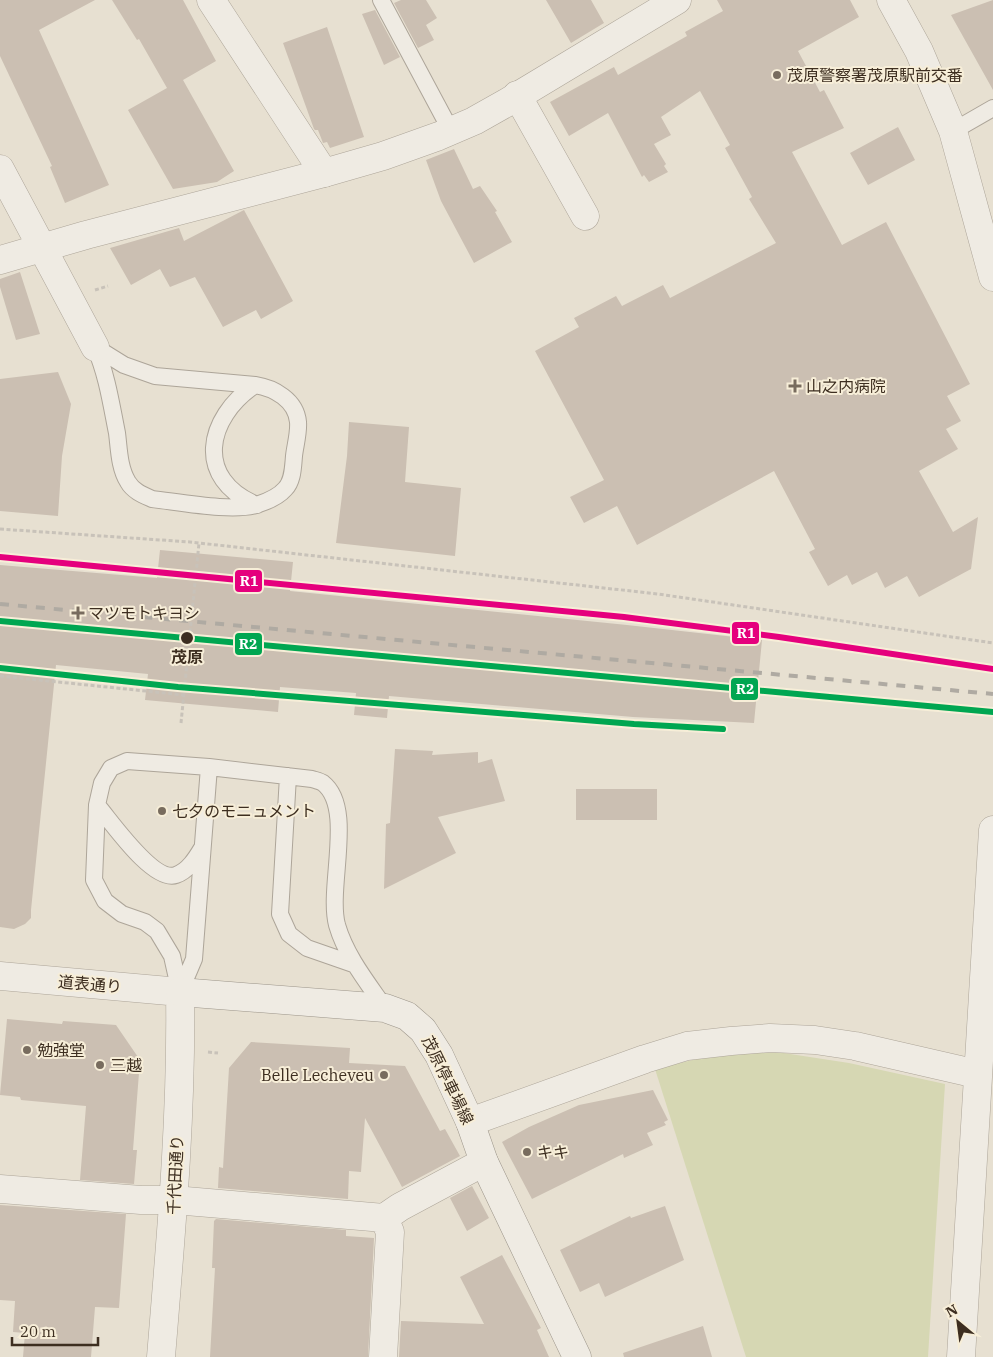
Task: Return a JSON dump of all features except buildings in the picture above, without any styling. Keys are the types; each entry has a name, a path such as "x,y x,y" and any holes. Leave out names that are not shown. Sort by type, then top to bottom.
{"street":[{"path":"212,0 324,173"},
{"path":"0,260 86,235 383,156 451,130 474,121 677,0"},
{"path":"891,0 918,51 953,130 993,277"},
{"path":"518,95 586,216"},
{"path":"0,169 95,347"},
{"path":"960,1357 985,1077 993,830"},
{"name":"道表通り","path":"0,976 180,992"},
{"name":"茂原停車場線","path":"180,992 385,1008 407,1016 424,1030 439,1055 470,1122 484,1162 577,1357"},
{"name":"千代田通り","path":"161,1357 174,1200 181,1050 180,992"},
{"path":"470,1122 645,1058 687,1046 731,1041 770,1038 815,1040 855,1046 985,1077"},
{"path":"0,1189 141,1200 174,1200 384,1218 400,1207 484,1162"},
{"path":"383,1357 390,1232 384,1218"}],"lane":[{"path":"381,0 451,130"},
{"path":"953,130 993,108"},
{"path":"95,347 124,366 154,376 255,385 269,387 281,394 292,406 298,422 292,476 286,489 275,497 257,505 237,509 152,500 140,494 128,482 122,469 110,392 104,368 95,347"},
{"path":"255,385 243,393 222,420 217,432 213,457 219,473 231,490 242,499 257,505"},
{"path":"180,992 172,956 157,931 145,922 122,914 105,901 94,880 97,805 102,783 112,768 127,761 209,767 322,782 338,807 335,900 337,924 354,964 385,1008"},
{"path":"180,992 194,959 209,767"},
{"path":"288,776 280,914 289,934 307,948 354,964"},
{"path":"97,805 148,864 164,875 174,876 183,871 195,860 203,846"}],"path":[{"path":"0,530 199,543 658,594 993,644"},
{"path":"181,723 199,543"},
{"path":"0,676 184,695"}],"green space":[{"path":"777,1052 849,1063 945,1084 928,1357 746,1357 655,1069 713,1055"}],"railway":[{"path":"0,604 993,694"},
{"path":"0,621 993,712"}],"transit line":[{"name":"R1","path":"0,557 624,617 779,637 993,669"},
{"name":"R2","path":"0,621 993,712"},
{"name":"R2","path":"0,668 178,687 634,724 723,729"}],"place":[{"name":"茂原警察署茂原駅前交番","path":"777,75"},
{"name":"山之内病院","path":"795,386"},
{"name":"マツモトキヨシ","path":"78,613"},
{"name":"茂原","path":"187,638"},
{"name":"七夕のモニュメント","path":"162,811"},
{"name":"勉強堂","path":"27,1050"},
{"name":"三越","path":"100,1065"},
{"name":"Belle Lecheveu","path":"384,1075"},
{"name":"キキ","path":"527,1152"}]}
